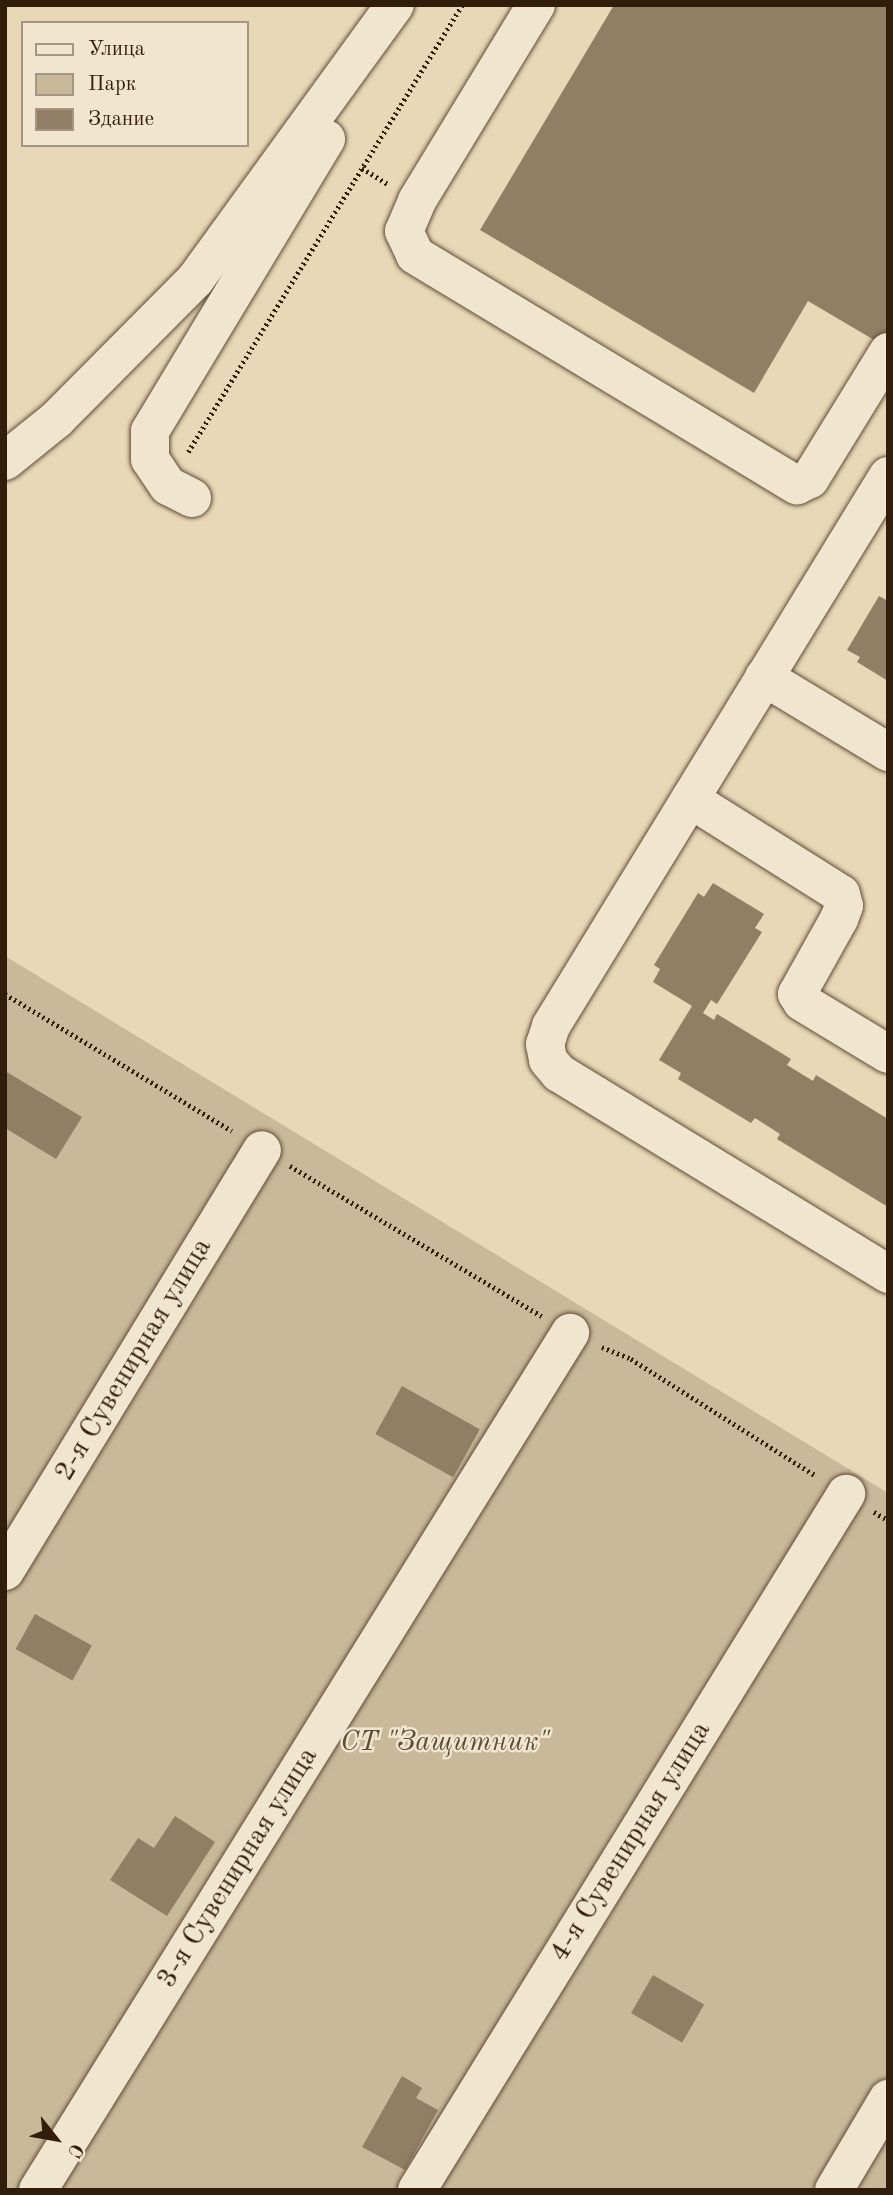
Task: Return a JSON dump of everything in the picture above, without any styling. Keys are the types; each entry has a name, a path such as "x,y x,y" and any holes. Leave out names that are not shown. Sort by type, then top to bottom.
{"street":[{"path":"5,461 57,419 195,280 395,5"},
{"path":"180,492 150,459 150,431 406,5"},
{"path":"536,5 417,201 404,231 415,255 797,485 810,479 888,352"},
{"path":"888,476 876,523 764,677 551,1026 545,1044 548,1059 559,1073 888,1274"},
{"path":"764,677 888,752"},
{"path":"690,799 841,894 844,906 839,919 797,994 802,1002 888,1054"},
{"name":"2-я Сувенирная улица","path":"5,1571 262,1150"},
{"name":"3-я Сувенирная улица","path":"38,2190 570,1333"},
{"name":"4-я Сувенирная улица","path":"417,2190 846,1494"},
{"path":"834,2190 888,2099"}],"path":[{"path":"180,492 462,5"},
{"path":"5,994 570,1333 631,1359 888,1520"}],"green space":[{"name":"СТ \"Защитник\"","path":"5,956 888,1493 888,2190 5,2190"}],"building":[{"path":"614,5 888,5 886,347 808,301 754,393 480,230"},
{"path":"879,596 888,601 888,681 857,662 860,657 847,650"},
{"path":"713,883 764,914 755,928 762,932 717,1004 711,1000 703,1013 714,1020 717,1014 791,1059 787,1065 813,1081 816,1075 888,1119 888,1207 777,1139 780,1134 755,1118 751,1123 678,1079 681,1073 659,1060 692,1006 653,982 660,969 654,965 698,893 704,897"},
{"path":"5,1071 82,1117 56,1159 5,1128"},
{"path":"402,1386 480,1429 453,1477 375,1434"},
{"path":"35,1614 92,1646 72,1680 16,1649"},
{"path":"175,1816 215,1842 167,1916 110,1880 138,1838 154,1848"},
{"path":"653,1975 704,2004 682,2043 631,2013"},
{"path":"402,2076 422,2088 416,2098 438,2110 405,2170 362,2147"}]}
